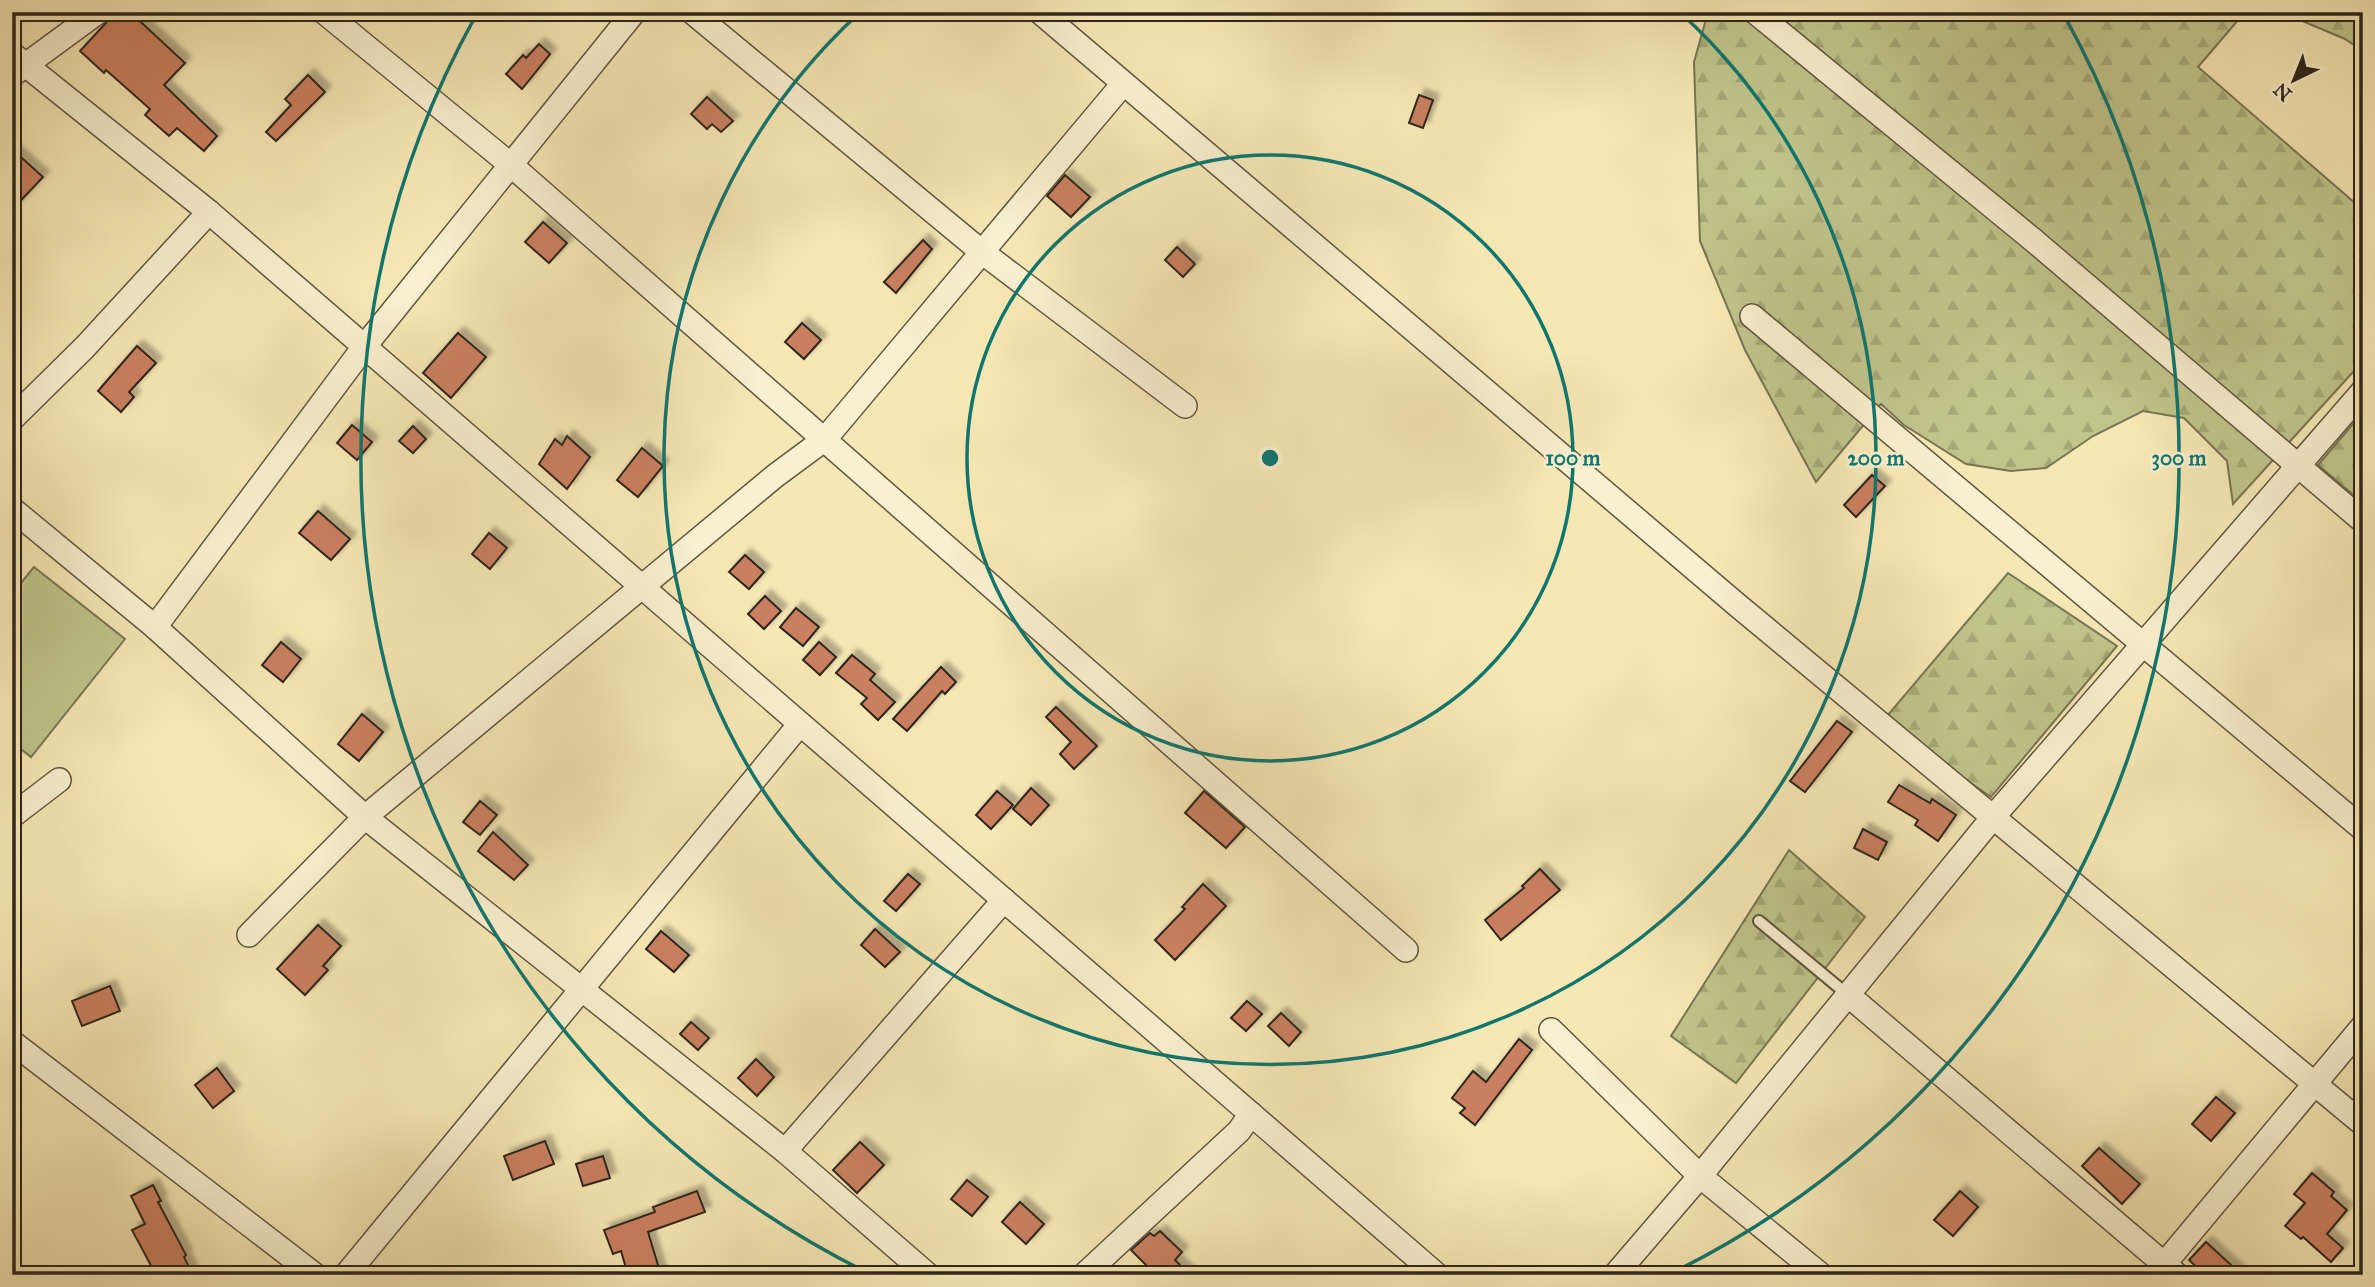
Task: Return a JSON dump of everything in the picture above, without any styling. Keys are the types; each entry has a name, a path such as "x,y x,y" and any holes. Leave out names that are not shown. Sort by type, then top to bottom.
{"street":[{"path":"98,12 17,64 209,212 1437,1275"},
{"path":"324,12 511,165 1406,950"},
{"path":"155,626 364,347 634,12"},
{"path":"692,12 982,252 1185,406"},
{"path":"1040,12 1736,604 2363,1124"},
{"path":"1755,12 2032,239 2363,521"},
{"path":"249,935 365,817 775,476 825,439 1123,84"},
{"path":"12,419 85,347 209,212"},
{"path":"1752,316 2363,829"},
{"path":"1615,1275 1700,1176 1994,816 2363,391"},
{"path":"12,509 155,626 365,817 785,1151 928,1275"},
{"path":"346,1275 800,724"},
{"path":"12,816 59,780"},
{"path":"785,1151 1003,900"},
{"path":"1847,995 2165,1271 2363,1026"},
{"path":"1551,1030 1700,1176 1821,1275"},
{"path":"12,1042 315,1275"},
{"path":"1084,1275 1239,1131 1251,1114"}],"lane":[{"path":"1759,921 1847,995"}],"green space":[{"path":"1708,12 2245,12 2198,67 2363,210 2363,361 2233,504 2227,461 2184,418 2143,411 2093,436 2046,468 2011,471 1966,464 1904,425 1881,404 1816,482 1745,350 1700,241 1694,62"},
{"path":"2281,12 2363,12 2363,51 2345,39"},
{"path":"2363,412 2363,503 2318,465"},
{"path":"34,567 125,639 31,757 12,742 12,594"},
{"path":"2008,573 2117,646 1991,797 1882,722"},
{"path":"1789,850 1865,917 1736,1083 1671,1036"}],"building":[{"path":"116,12 130,12 185,63 164,85 217,136 204,151 177,128 169,136 145,115 150,109 80,51"},
{"path":"539,44 550,54 522,89 506,74 523,55 526,58"},
{"path":"308,75 325,92 276,141 266,132 291,105 285,99"},
{"path":"1419,95 1433,100 1423,128 1409,123"},
{"path":"707,97 733,121 721,132 712,124 707,129 691,114"},
{"path":"12,149 43,177 12,210"},
{"path":"1065,175 1090,197 1071,217 1047,196"},
{"path":"543,222 567,243 549,263 525,242"},
{"path":"923,240 932,249 896,293 884,282"},
{"path":"1177,247 1195,264 1183,277 1165,260"},
{"path":"802,323 821,340 804,359 785,342"},
{"path":"458,333 486,357 451,398 423,373"},
{"path":"137,346 156,363 129,392 134,397 121,412 98,391"},
{"path":"352,425 372,442 357,460 337,443"},
{"path":"413,426 426,439 413,453 399,441"},
{"path":"567,436 590,457 567,489 539,464 555,439 562,445"},
{"path":"642,448 663,466 638,497 617,480"},
{"path":"1872,475 1885,486 1856,517 1844,505"},
{"path":"318,511 350,539 331,560 299,533"},
{"path":"489,533 507,548 490,569 472,554"},
{"path":"745,555 764,572 749,589 729,572"},
{"path":"765,596 781,611 764,629 748,614"},
{"path":"796,608 819,627 803,646 780,627"},
{"path":"281,642 301,659 283,682 262,665"},
{"path":"819,642 836,657 820,675 803,660"},
{"path":"852,655 875,674 870,680 895,702 878,720 861,704 867,698 836,673"},
{"path":"941,667 956,682 945,694 942,691 907,731 893,719"},
{"path":"1056,707 1097,746 1074,769 1060,754 1071,742 1046,717"},
{"path":"362,714 383,732 359,761 338,744"},
{"path":"1837,721 1852,732 1805,792 1790,781"},
{"path":"1899,785 1930,803 1932,799 1956,815 1938,841 1915,825 1918,820 1888,802"},
{"path":"1031,788 1049,805 1031,825 1013,809"},
{"path":"997,791 1013,805 991,829 976,815"},
{"path":"1204,791 1245,827 1226,848 1185,813"},
{"path":"480,801 497,815 480,835 463,822"},
{"path":"1863,829 1887,842 1878,860 1854,848"},
{"path":"493,832 528,865 514,880 478,851"},
{"path":"1540,869 1560,890 1501,940 1485,920 1524,888 1522,886"},
{"path":"908,874 920,884 896,911 884,901"},
{"path":"1203,884 1226,906 1175,960 1155,940 1185,909 1182,907"},
{"path":"318,925 341,946 323,966 328,970 305,995 277,969"},
{"path":"875,929 900,952 885,967 861,945"},
{"path":"661,931 689,955 674,972 646,949"},
{"path":"110,986 120,1011 82,1026 72,1001"},
{"path":"1247,1001 1262,1014 1246,1031 1231,1018"},
{"path":"1281,1013 1301,1032 1289,1046 1268,1026"},
{"path":"691,1022 709,1038 698,1050 680,1034"},
{"path":"1519,1039 1532,1050 1475,1125 1460,1113 1465,1108 1452,1098 1473,1071 1486,1082"},
{"path":"756,1059 774,1077 757,1096 738,1078"},
{"path":"217,1068 234,1091 213,1108 195,1085"},
{"path":"2216,1097 2235,1113 2211,1141 2192,1124"},
{"path":"545,1141 554,1164 513,1180 504,1156"},
{"path":"860,1142 884,1165 857,1193 833,1170"},
{"path":"2099,1148 2140,1184 2122,1204 2082,1166"},
{"path":"603,1156 610,1178 583,1186 576,1164"},
{"path":"2312,1173 2334,1192 2331,1196 2347,1210 2327,1234 2343,1248 2331,1262 2303,1237 2301,1239 2285,1226 2305,1203 2294,1194"},
{"path":"967,1180 988,1197 972,1216 951,1199"},
{"path":"153,1185 161,1201 158,1202 186,1255 184,1257 193,1275 156,1275 132,1230 145,1224 131,1196"},
{"path":"697,1191 705,1212 648,1232 661,1275 628,1275 621,1251 613,1254 604,1230 655,1212 653,1207"},
{"path":"1960,1191 1978,1207 1953,1236 1934,1220"},
{"path":"1020,1202 1044,1224 1026,1244 1002,1222"},
{"path":"1160,1231 1182,1252 1175,1260 1190,1275 1156,1275 1131,1250 1150,1233 1154,1236"},
{"path":"2206,1242 2242,1275 2205,1275 2189,1260"}]}
